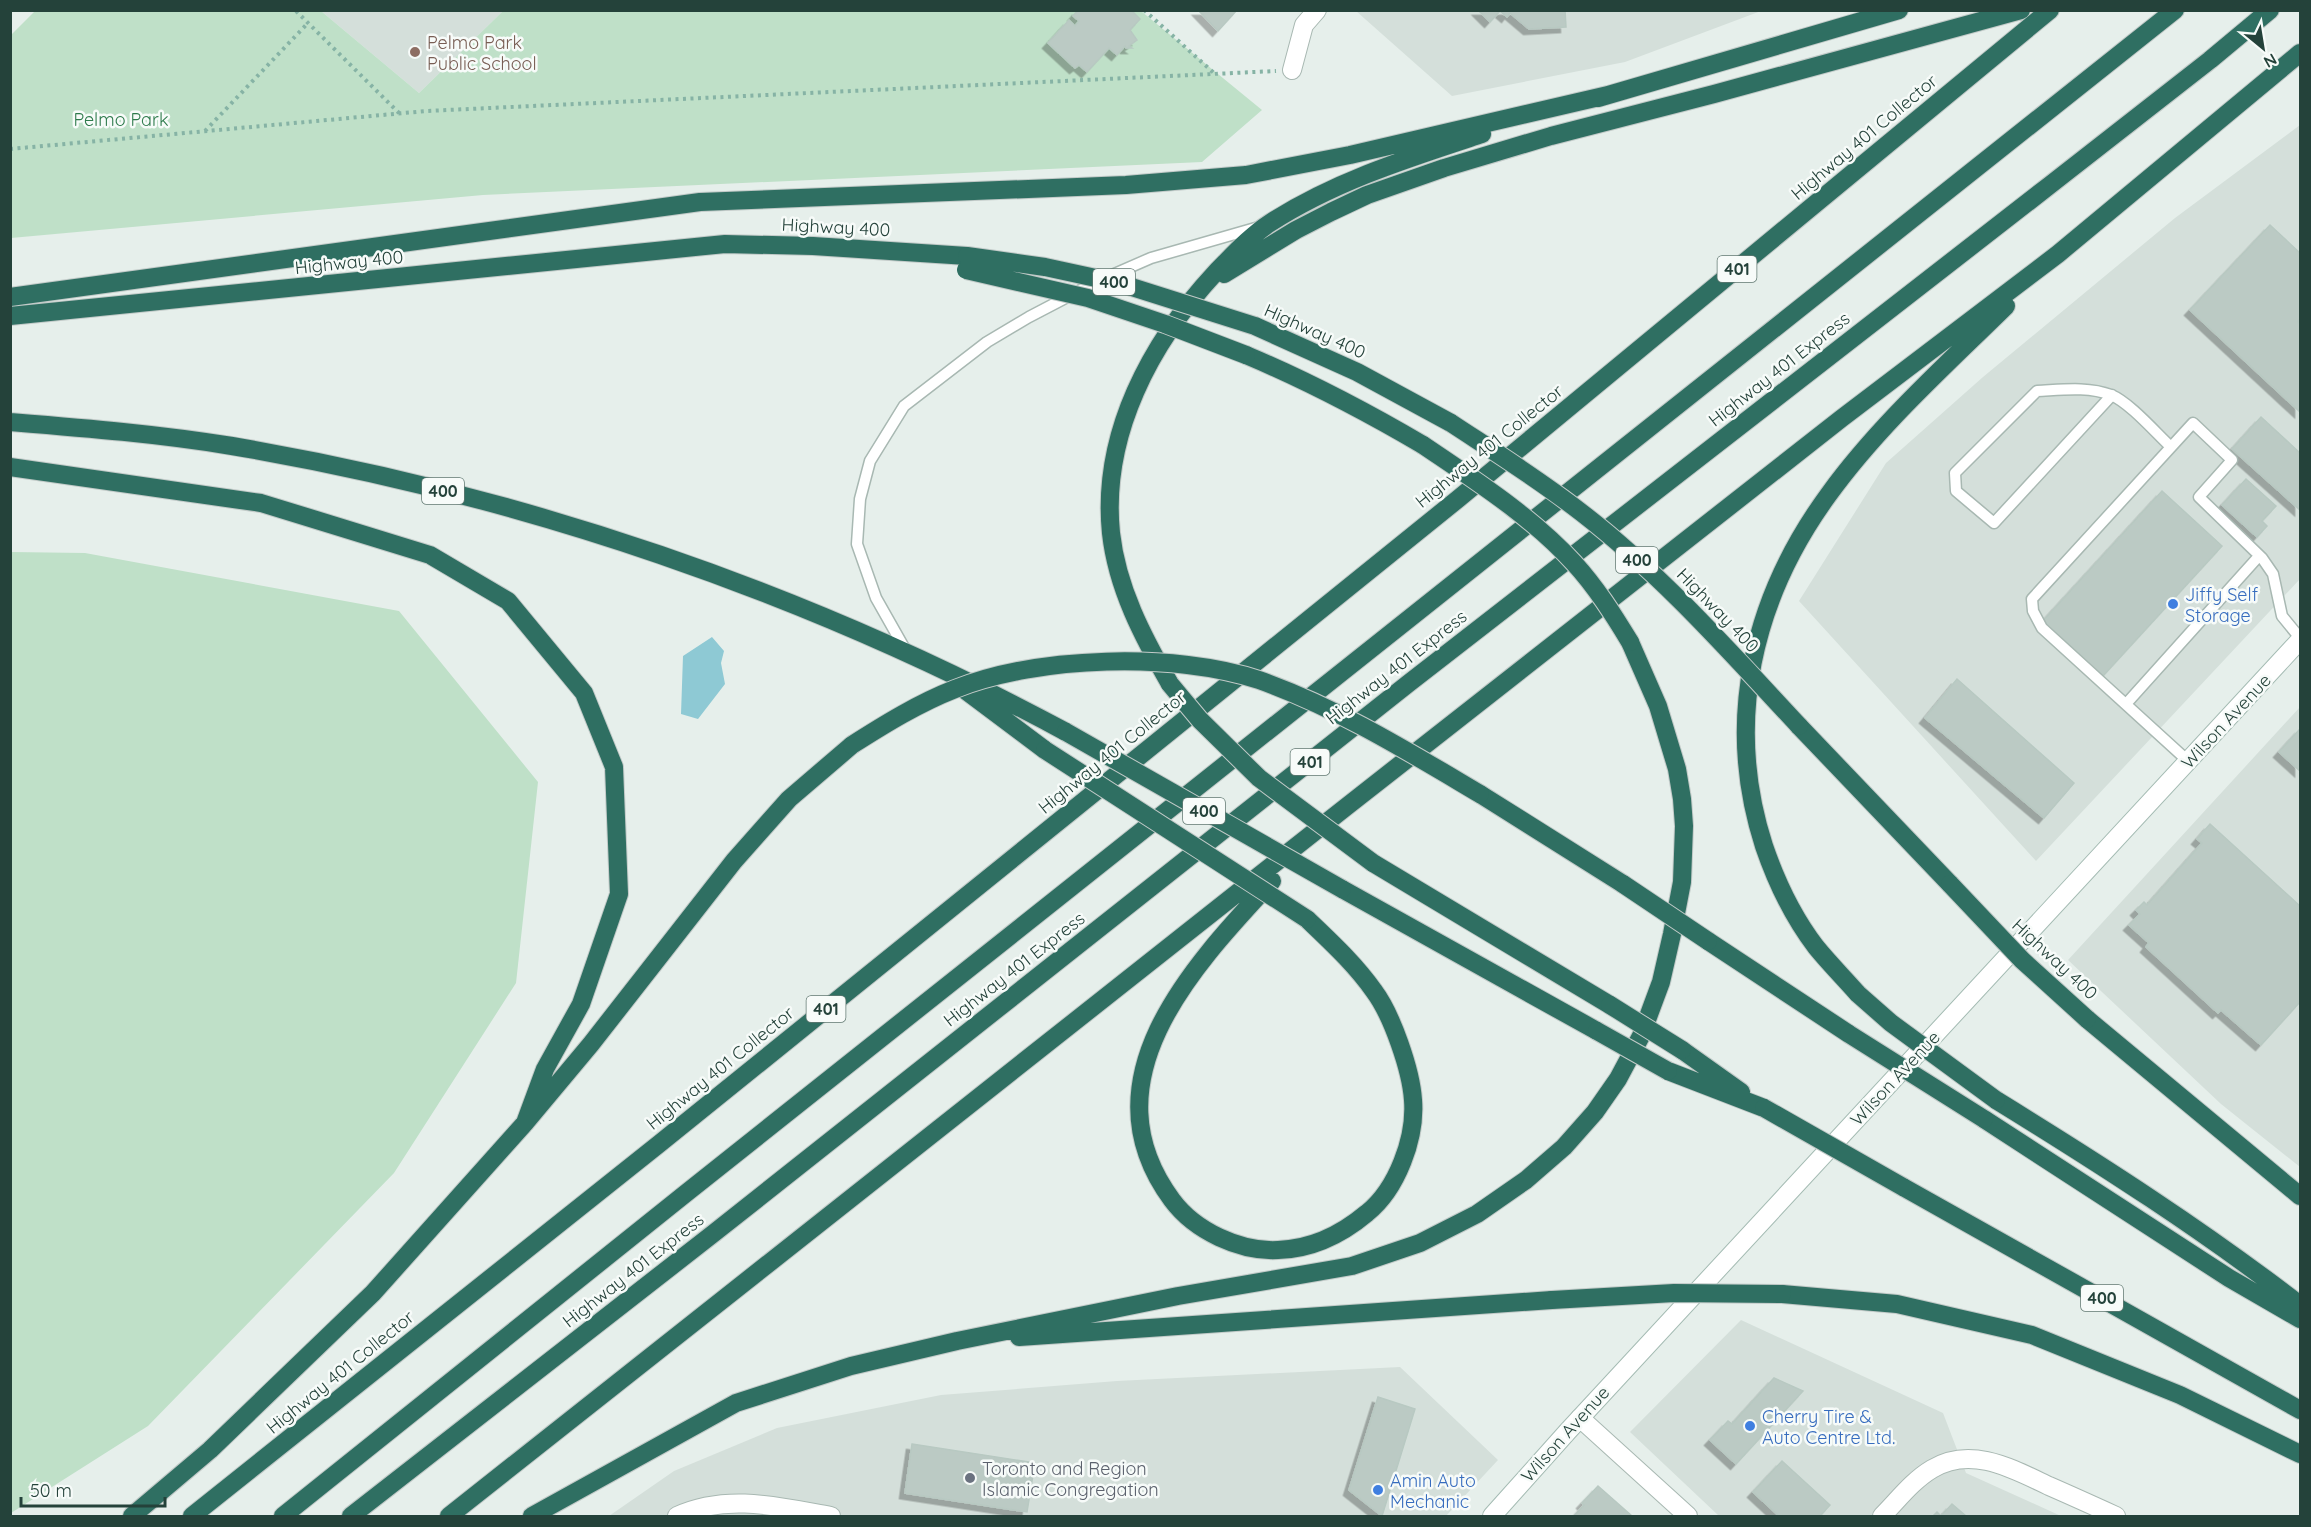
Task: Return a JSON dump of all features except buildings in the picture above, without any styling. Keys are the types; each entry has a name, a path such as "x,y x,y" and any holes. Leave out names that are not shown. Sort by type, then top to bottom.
{"highway":[{"path":"1764,1108 1682,1050 1610,1005 1372,863 1259,778 1200,720 1170,684 1149,648 1131,610 1119,572 1111,533 1112,487 1117,448 1125,418 1142,377 1164,338 1199,290 1235,252 1268,225 1304,203 1389,165 1608,95 1899,10"},
{"path":"1199,290 1257,253 1331,212 1367,195 1418,177 1551,136 2020,10"},
{"name":"Highway 401 Collector","path":"192,1516 650,1152 1458,499 2050,10"},
{"name":"Highway 401 Express","path":"283,1516 722,1164 2175,10"},
{"name":"Highway 401 Express","path":"351,1516 714,1233 1409,683 2050,185 2270,10"},
{"path":"449,1516 1346,807 1814,440 2058,254 2301,53"},
{"path":"10,297 700,202 1126,185 1245,175 1350,155 1608,95"},
{"name":"Highway 400","path":"10,316 724,244 813,246 967,263 1046,267 1119,283 1255,326 1357,372 1451,423 1521,468 1582,513 1640,562 1696,615 2022,960 2087,1019 2301,1196"},
{"path":"2058,254 1857,458 1804,531 1768,606 1754,654 1746,702 1746,754 1757,822 1772,870 1794,915 1815,945 1858,994 1899,1029 1996,1100 2244,1262 2301,1305"},
{"path":"531,1516 736,1403 851,1366 957,1341 1178,1296 1352,1266 1420,1243 1477,1214 1526,1180 1564,1147 1595,1112 1618,1078 1641,1036 1661,982 1682,882 1684,826 1677,769 1658,706 1630,642 1592,584 1553,542 1509,505 1423,445 1364,410 1307,381 1165,324 1088,298 967,263"},
{"name":"400","path":"10,422 76,427 230,446 375,474 511,508 655,553 785,601 907,654 1066,732 1668,1071 1764,1108 2301,1410"},
{"path":"10,467 261,503 430,555 508,601 584,693 614,767 618,894 581,1004 545,1069 525,1123"},
{"path":"132,1516 210,1449 373,1293 525,1123 591,1044 734,861 789,799 852,745 903,713 957,688 1013,673 1068,664 1118,661 1169,663 1216,670 1257,680 1317,703 1371,729 1623,884 1849,1034 2229,1278 2301,1319"},
{"path":"934,667 1045,750 1307,920 1345,954 1375,992 1399,1040 1413,1101 1410,1140 1397,1175 1378,1204 1353,1225 1331,1238 1305,1246 1280,1250 1251,1250 1218,1236 1180,1211 1156,1179 1146,1152 1140,1125 1143,1073 1150,1047 1163,1018 1190,975 1224,933 1274,878 1346,807"},
{"path":"957,1341 1674,1293 1782,1294 1897,1304 2032,1335 2180,1395 2301,1454"}],"main road":[{"path":"1292,70 1304,25 1317,10"},
{"name":"Wilson Avenue","path":"1491,1516 2301,639"},
{"path":"1580,1418 1688,1516"},
{"path":"1882,1516 1916,1481 1934,1468 1954,1460 1977,1459 2002,1464 2116,1516"},
{"path":"677,1516 696,1507 753,1502 831,1516"}],"lane":[{"path":"907,654 876,598 857,544 860,499 870,461 904,406 987,342 1096,282 1151,258 1268,225"},
{"path":"2112,395 1994,523 1956,491 1955,473 2037,391 2081,390 2112,395 2138,415 2170,447"},
{"path":"2188,761 2042,628 2033,611 2032,599 2193,423 2232,460 2199,497 2259,556 2273,574 2282,616 2301,639"},
{"path":"2126,704 2259,556"}],"path":[{"path":"1144,10 1214,74"},
{"path":"296,11 400,113"},
{"path":"205,131 308,23"},
{"path":"10,149 400,113 1292,70"}],"shaded area":[{"name":"Pelmo Park Public School","path":"321,11 503,11 419,93"},
{"path":"1356,11 1761,11 1625,62 1452,96"},
{"path":"2300,125 2300,579 2036,861 1799,601 1886,463 1983,377 2175,218"},
{"path":"2300,707 2300,1167 2221,1104 2068,960"},
{"path":"1741,1320 1943,1413 1966,1473 2061,1516 1719,1516 1630,1432"},
{"path":"1400,1367 1498,1460 1446,1516 609,1516 674,1471 777,1428 941,1395 1117,1381"}],"green space":[{"name":"Pelmo Park","path":"35,11 321,11 419,93 503,11 1141,11 1262,110 1202,162 483,195 11,238 10,36"},
{"path":"11,552 85,553 399,611 538,782 516,983 394,1173 148,1426 11,1513"}],"water":[{"path":"712,637 724,651 721,663 725,684 698,719 681,714 683,656"}],"place":[{"name":"Pelmo Park Public School","path":"415,52"},
{"name":"Jiffy Self Storage","path":"2173,604"},
{"name":"Cherry Tire & Auto Centre Ltd.","path":"1750,1426"},
{"name":"Toronto and Region Islamic Congregation","path":"970,1478"},
{"name":"Amin Auto Mechanic","path":"1378,1490"}]}
